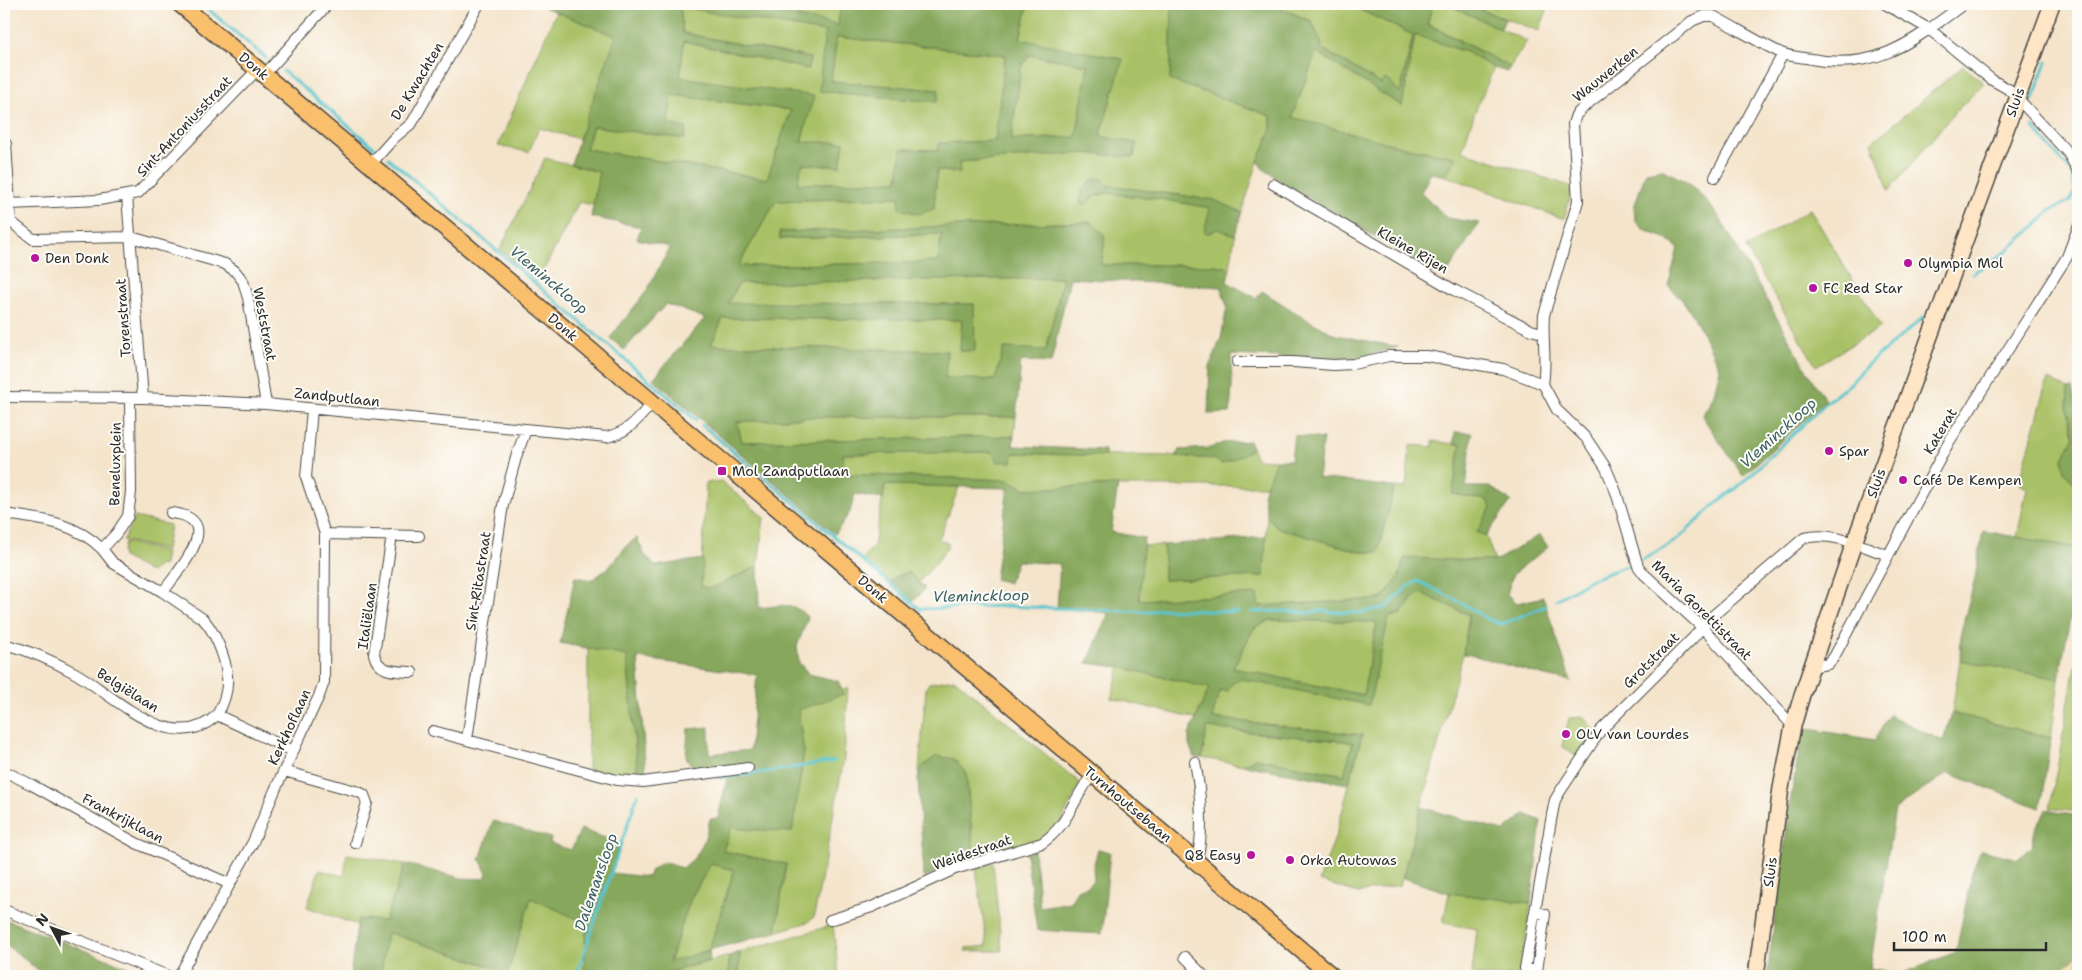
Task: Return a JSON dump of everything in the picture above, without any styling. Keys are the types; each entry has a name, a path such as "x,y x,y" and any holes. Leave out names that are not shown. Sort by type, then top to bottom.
{"main road":[{"name":"Donk","path":"180,4 947,651"},
{"name":"Turnhoutsebaan","path":"947,651 1332,976"}],"street":[{"name":"Sint-Antoniusstraat","path":"10,204 99,200 138,193 328,4"},
{"name":"De Kwachten","path":"370,165 394,138 412,123 479,4"},
{"path":"1885,4 1929,29 1992,80 2010,90 2068,153 2078,171"},
{"name":"Wauwerken","path":"1543,384 1545,372 1542,333 1544,315 1578,201 1573,124 1576,115 1692,21 1704,16 1714,16 1783,54 1819,61 1850,63 1894,51 1964,4"},
{"name":"Sluis","path":"1756,976 1781,788 1793,726 1810,667 2052,4"},
{"path":"1715,178 1783,54"},
{"path":"6,144 11,222 33,239 132,237 127,196"},
{"name":"Kleine Rijen","path":"1273,184 1454,290 1531,330 1542,333"},
{"name":"Katerat","path":"1810,667 1828,664 1834,657 1949,442 2067,257 2078,228"},
{"name":"Torenstraat","path":"132,237 143,398"},
{"name":"Weststraat","path":"132,237 225,264 235,271 243,281 248,298 266,404"},
{"path":"1237,362 1293,362 1333,365 1353,364 1388,356 1427,356 1503,369 1543,384"},
{"name":"Maria Gorettistraat","path":"1543,384 1556,410 1586,438 1606,468 1616,492 1638,566 1644,574 1702,627 1793,726"},
{"name":"Zandputlaan","path":"4,397 143,398 266,404 606,437 620,434 635,423 652,402"},
{"name":"Beneluxplein","path":"102,549 116,534 128,516 131,492 130,398"},
{"name":"Kerkhoflaan","path":"179,976 253,842 324,682 326,534 306,477 312,409"},
{"name":"Sint-Ritastraat","path":"467,740 503,505 517,454 526,430"},
{"path":"163,592 190,553 198,533 192,519 171,513"},
{"path":"4,514 46,520 86,535 102,549 113,563 163,592 203,619 209,624 228,668 229,681 225,698 217,715 293,751"},
{"path":"326,534 419,536"},
{"name":"Italiëlaan","path":"392,535 374,654 376,662 380,667 387,670 412,672"},
{"name":"Grotstraat","path":"1535,912 1545,914 1537,971 1525,968 1535,912 1555,800 1600,731 1716,612 1804,538 1818,535 1830,536 1888,555"},
{"name":"Belgiëlaan","path":"4,644 18,647 75,673 130,711 154,724 175,729 193,729 211,721 217,715"},
{"path":"433,731 617,780 643,782 748,768"},
{"path":"1195,762 1199,781 1200,850 1196,861"},
{"name":"Frankrijklaan","path":"4,771 136,843 230,884"},
{"path":"284,771 364,795 367,803 355,843"},
{"name":"Weidestraat","path":"830,920 872,906 955,869 1042,843 1054,835 1064,824 1084,785 1093,774"},
{"path":"4,910 168,976"},
{"path":"1185,957 1204,976"}],"green space":[{"path":"545,4 732,4 838,25 841,4 1028,4 1020,39 1123,59 1100,136 1136,143 1134,157 1084,153 959,162 960,173 937,170 934,209 919,214 900,209 899,197 776,201 738,266 939,262 941,234 780,239 779,232 1091,222 1104,234 1101,265 1215,265 1230,268 1227,282 1256,298 1262,291 1306,319 1336,335 1398,347 1357,358 1326,359 1231,355 1232,386 1230,413 1208,414 1210,366 1221,338 1227,307 1221,287 1070,278 1051,363 1021,361 1016,417 812,417 737,422 742,442 1014,436 1013,446 1105,450 1105,456 1013,453 1012,462 997,462 993,452 843,454 844,474 1009,480 1026,489 1118,485 1111,532 1144,538 1139,600 1257,594 1259,606 1381,599 1398,579 1404,558 1495,561 1540,535 1548,547 1513,574 1507,594 1517,603 1543,597 1571,681 1463,654 1469,615 1421,593 1413,598 1401,614 1389,617 1369,705 1241,679 1231,684 1228,691 1220,690 1212,718 1362,735 1348,784 1243,765 1255,758 1344,775 1353,742 1207,728 1202,758 1194,757 1189,745 1189,735 1209,688 1120,667 1087,663 1109,613 1057,608 1060,564 1017,561 1009,583 995,579 1008,488 885,485 883,499 855,494 850,512 835,534 653,379 705,318 666,304 624,350 610,338 646,292 670,247 637,239 641,227 591,217 599,172 571,164 616,36 544,7","holes":["680,7 825,32 819,91 937,102 939,90 831,81 837,37 1005,55 995,141 939,143 938,150 901,149 898,181 797,184 802,164 840,166 844,142 801,142 814,96 680,77 684,41 808,69 810,58 683,33","1029,55 1088,65 1076,137 1011,140 1021,68","672,95 791,110 767,179 586,149 593,126 685,139 686,128 668,124","1063,278 1046,350 1004,348 995,380 945,378 947,351 711,345 723,318 962,320 960,351 975,351 974,304 728,303 739,283","1270,620 1377,622 1363,695 1233,668 1254,628"]},
{"path":"732,4 841,4 838,25"},
{"path":"1028,4 1172,4 1170,80 1271,116 1271,131 1258,161 1242,212 1214,200 1107,185 1080,203 1085,204 1095,196 1106,193 1160,199 1211,208 1209,233 1217,229 1235,235 1230,268 1215,265 1101,265 1104,234 1091,222 780,232 780,239 941,234 939,262 738,266 776,201 899,197 934,209 937,170 959,173 959,162 1084,153 1134,157 1136,143 1100,137 1122,59 1020,39"},
{"path":"1172,4 1271,4 1312,22 1322,44 1321,48 1381,84 1385,79 1392,83 1400,93 1413,35 1348,4 1387,4 1406,12 1409,4 1433,4 1427,24 1510,67 1507,72 1494,68 1466,52 1415,35 1402,106 1316,52 1292,117 1403,147 1456,157 1446,176 1431,173 1421,192 1447,218 1479,223 1445,277 1287,185 1262,168 1258,161 1271,131 1271,116 1170,80"},
{"path":"1271,4 1348,4 1413,35 1400,94 1394,87 1381,84 1321,48 1312,21"},
{"path":"1433,4 1446,4 1527,41 1510,67 1427,23"},
{"path":"1446,4 1465,4 1505,19 1501,29"},
{"path":"1465,4 1544,4 1549,5 1539,31"},
{"path":"680,6 825,32 819,91 937,102 939,90 831,81 837,37 1005,55 995,141 939,143 938,150 902,149 898,181 797,184 802,164 840,165 844,142 801,143 813,97 680,78 684,41 808,69 810,58 683,33"},
{"path":"556,12 617,36 579,139 539,128 529,152 498,146"},
{"path":"1415,35 1466,52 1494,68 1475,112 1462,151 1570,186 1571,194 1564,219 1446,176 1455,157 1403,147 1292,118 1316,52 1402,106"},
{"path":"1029,55 1088,65 1076,137 1011,140 1021,68"},
{"path":"1963,66 1984,83 1949,119 1889,191 1872,142"},
{"path":"672,95 791,110 767,179 586,149 593,126 685,139 668,124"},
{"path":"545,158 599,172 593,205 579,202 538,281 500,250"},
{"path":"1662,169 1690,184 1721,220 1817,388 1826,400 1743,476 1702,416 1713,397 1720,369 1692,314 1677,294 1668,286 1678,248 1665,238 1644,230 1635,220 1634,207 1646,172"},
{"path":"1102,178 1107,185 1214,200 1242,212 1235,235 1217,229 1209,233 1204,232 1210,208 1160,199 1106,193 1095,196 1086,204 1080,203 1083,188 1091,180"},
{"name":"FC Red Star","path":"1810,209 1881,327 1816,366 1746,248"},
{"path":"1063,278 1046,350 1004,349 995,380 944,378 947,351 711,345 723,318 962,320 960,351 975,350 973,304 727,304 739,283"},
{"path":"2048,379 2068,389 2067,408 2074,436 2063,459 2064,471 2076,485 2078,494 2078,548 2017,537 2027,488 2019,484"},
{"path":"2072,388 2078,416 2078,494 2076,485 2064,471 2063,459 2074,436 2067,408 2068,389"},
{"path":"812,417 1016,417 1014,436 742,442 737,422"},
{"path":"1455,432 1472,433 1466,487 1490,487 1511,501 1486,536 1477,532 1491,507 1487,500 1452,494 1461,444 1454,443"},
{"path":"1294,435 1323,439 1318,478 1394,487 1378,552 1360,552 1278,528 1267,516 1263,494 1276,460 1291,460"},
{"path":"1249,441 1252,447 1249,450 1222,464 1214,459 1176,456 1179,450 1210,448 1223,443"},
{"path":"1433,441 1461,445 1453,494 1487,500 1491,507 1477,532 1486,536 1495,561 1459,559 1398,579 1381,599 1258,606 1257,594 1139,600 1143,546 1164,545 1164,580 1263,576 1267,516 1278,528 1360,552 1378,552 1394,487 1406,488 1410,445 1433,447"},
{"path":"1252,447 1256,459 1276,460 1268,486 1118,485 1026,489 1009,480 844,474 843,454 993,452 1012,462 1013,453 1234,459 1239,454 1248,452"},
{"path":"721,481 764,517 758,566 712,588 701,587 706,483"},
{"path":"885,485 959,487 939,539 949,544 940,558 919,582 909,572 895,577 889,583 861,561 874,545"},
{"path":"135,517 170,525 166,550 123,540"},
{"path":"1983,531 2078,548 2078,574 2059,679 1960,660 1961,632 1975,578"},
{"path":"1266,537 1264,576 1164,580 1164,545"},
{"path":"637,538 644,554 655,566 703,559 701,587 712,588 758,566 759,608 792,606 808,618 797,646 799,663 809,674 838,681 844,694 798,710 804,752 792,832 740,829 732,825 723,851 786,864 776,932 709,950 710,960 656,976 584,976 586,923 531,898 508,972 387,932 381,976 350,976 358,919 385,921 405,864 461,878 484,879 487,874 480,859 493,821 551,838 550,843 571,850 581,829 619,843 611,873 648,877 651,870 663,862 682,868 698,853 704,841 710,819 718,818 729,770 696,772 686,757 688,729 709,727 709,754 750,750 757,675 638,658 646,778 638,779 627,656 560,643 575,577 592,580 608,568 628,544","holes":["711,864 734,870 709,950 669,962 691,898"]},
{"path":"125,542 166,552 164,565 158,566 152,573 123,557 122,552"},
{"path":"909,572 925,588 913,602 889,583 895,577"},
{"path":"1421,593 1469,615 1463,654 1400,885 1358,893 1319,881 1336,835 1362,735 1212,718 1220,690 1241,679 1369,705 1389,617 1401,614 1413,598"},
{"path":"1270,620 1377,622 1363,695 1233,668 1254,628"},
{"path":"588,648 627,656 638,779 588,769"},
{"path":"1960,660 2059,679 2051,738 1952,713"},
{"path":"2075,666 2078,667 2078,812 2050,808"},
{"path":"1120,667 1209,688 1196,719 1111,698"},
{"path":"955,679 1080,783 1061,823 1038,840 974,857 966,773 922,767 918,781 926,689 929,683"},
{"path":"848,686 844,759 814,917 808,922 776,932 786,864 722,851 732,825 792,832 804,752 797,710 843,694 842,692"},
{"path":"1952,713 2051,738 2040,808 1948,773 1895,809 1870,968 1901,974 1956,952 1972,872 1981,850 2018,859 2032,845 2035,830 2046,810 2078,816 2078,955 2053,976 1767,976 1790,803 1803,728 1875,740 1889,715 1943,741"},
{"path":"1584,717 1595,731 1579,755 1574,754 1562,746 1569,718"},
{"path":"1207,728 1353,742 1345,775 1255,758 1243,765 1202,758"},
{"path":"936,756 954,759 966,773 974,857 924,877 918,781 922,767"},
{"path":"1421,807 1504,831 1525,814 1541,821 1531,903 1449,893 1403,878"},
{"path":"1098,849 1110,852 1102,934 1037,930 1026,853 1034,851 1040,907 1071,902 1077,890 1089,886 1094,878 1093,868"},
{"path":"347,854 405,864 385,921 358,919 357,925 307,907 319,870 344,876"},
{"path":"993,863 1002,951 965,951 966,948 987,946 976,869"},
{"path":"711,864 734,870 709,950 669,963 691,898"},
{"path":"1449,893 1531,903 1520,976 1483,976 1472,974 1477,929 1443,923"},
{"path":"531,898 586,922 584,976 381,976 386,932 508,972"},
{"path":"4,919 147,976 47,976 4,944"},
{"path":"833,925 839,976 739,976 740,952"},
{"path":"740,952 739,976 729,976 729,956"},
{"path":"729,956 729,976 656,976"}],"sand":[{"path":"2078,955 2078,976 2053,976"}],"waterway":[{"name":"Vleminckloop","path":"202,4 266,58"},
{"name":"Vleminckloop","path":"2032,101 2047,62"},
{"name":"Vleminckloop","path":"283,71 375,148"},
{"name":"Vleminckloop","path":"1973,273 2003,254 2051,210 2068,202 2075,193 2072,173 2033,127"},
{"name":"Vleminckloop","path":"388,158 696,420"},
{"name":"Vleminckloop","path":"1642,560 1677,540 1719,501 1738,487 1827,402 1850,384 1870,362 1924,317"},
{"name":"Vleminckloop","path":"702,425 920,609 1006,606 1149,612 1159,609 1238,612"},
{"name":"Vleminckloop","path":"1556,600 1590,580 1632,564"},
{"name":"Vleminckloop","path":"1251,612 1291,611 1308,613 1318,611 1359,613 1387,607 1407,587 1418,581 1464,604 1487,619 1502,624 1546,606"},
{"name":"Dalemansloop","path":"719,778 835,761"},
{"name":"Dalemansloop","path":"576,976 638,794"}],"place":[{"name":"Den Donk","path":"35,258"},
{"name":"Olympia Mol","path":"1908,263"},
{"name":"FC Red Star","path":"1813,288"},
{"name":"Spar","path":"1829,451"},
{"name":"Mol Zandputlaan","path":"722,471"},
{"name":"Café De Kempen","path":"1903,480"},
{"name":"OLV van Lourdes","path":"1566,734"},
{"name":"Q8 Easy","path":"1251,855"},
{"name":"Orka Autowas","path":"1290,860"}]}
